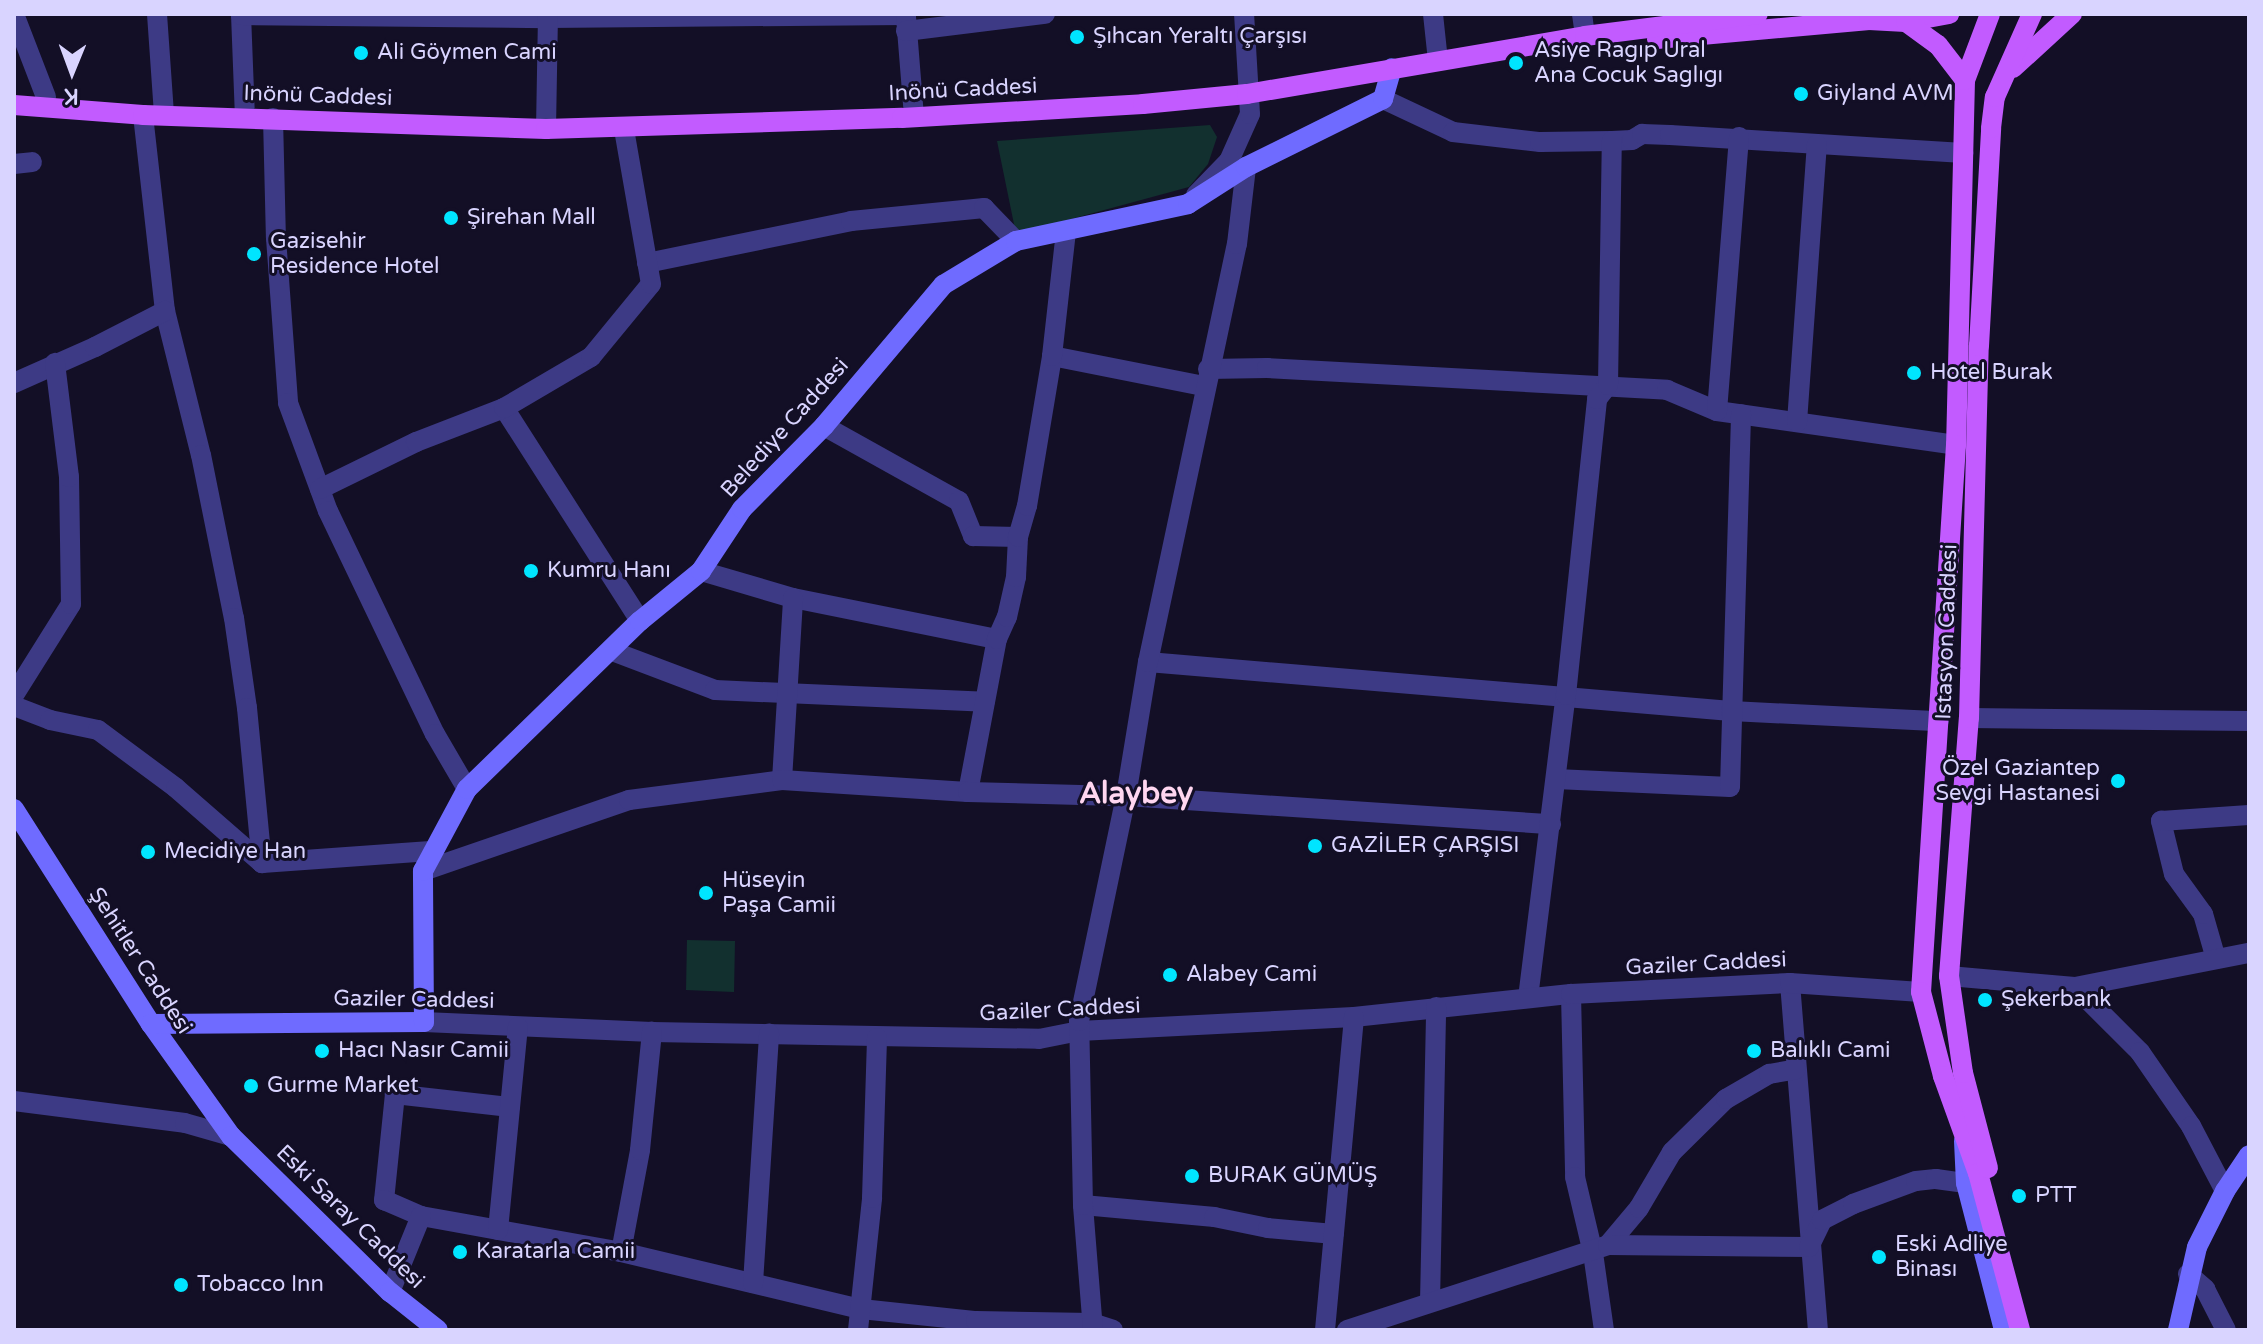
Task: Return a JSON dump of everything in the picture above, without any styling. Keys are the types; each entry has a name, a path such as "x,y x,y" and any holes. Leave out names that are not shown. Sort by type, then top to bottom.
{"main road":[{"path":"1585,36 1630,14"},
{"name":"Inönü Caddesi","path":"14,105 154,115 546,129 624,129 914,117 1143,104 1247,94 1585,36 1758,14"},
{"path":"1585,36 1630,41 1732,35 1869,20 1906,22 1949,14"},
{"path":"1990,14 1965,80 1956,445 1921,992 1964,1137 1982,1186 2020,1330"},
{"path":"2007,73 2072,14"},
{"name":"Istasyon Caddesi","path":"2029,20 1995,97 1984,221 1969,718 1949,976 1963,1073 2034,1330"},
{"path":"1906,22 1938,45 1965,80"},
{"name":"Inönü Caddesi","path":"14,94 146,105 154,115"}],"street":[{"path":"14,14 46,97"},
{"path":"157,14 154,115 165,311 201,455 234,618 247,708 262,863"},
{"path":"245,117 241,14 906,20 1045,14"},
{"path":"1188,204 1229,161 1250,114 1244,14"},
{"path":"1433,14 1438,61"},
{"path":"1582,14 1585,36"},
{"path":"546,129 548,16"},
{"path":"906,20 914,117"},
{"path":"1392,68 1383,99 1453,132 1540,142 1632,140 1642,134 1739,137 1817,145 1963,153"},
{"name":"Belediye Caddesi","path":"424,1022 423,871 431,851 467,789 640,621 701,571 742,509 824,426 943,285 1016,241 1188,204 1246,167 1383,99"},
{"path":"273,118 276,238 288,403 320,489 435,734 467,789"},
{"path":"320,489 416,442 504,408 591,357 651,284 624,129"},
{"path":"1717,411 1739,137"},
{"path":"1528,998 1566,695 1597,399 1608,385 1612,141"},
{"path":"1797,422 1817,145"},
{"path":"1093,1326 1083,1205 1079,1026 1126,796 1148,662 1206,378 1237,244 1246,167"},
{"path":"647,263 851,221 984,208 1016,241"},
{"path":"968,792 997,639 1007,617 1016,577 1018,537 1027,506 1052,356 1066,232"},
{"path":"14,383 165,311"},
{"path":"1052,356 1206,378 1267,368 1667,390 1717,411 1956,445"},
{"path":"14,695 71,604 69,477 55,363"},
{"path":"504,408 640,621"},
{"path":"1556,779 1730,787 1741,414"},
{"path":"824,426 959,501 973,536 1018,537"},
{"path":"701,571 793,598 997,639"},
{"path":"782,780 793,598"},
{"path":"612,651 715,690 985,702"},
{"path":"1148,662 1731,711 1939,721"},
{"path":"14,706 50,720 98,730 176,788 262,863 431,851"},
{"path":"1969,718 2249,721"},
{"path":"423,871 629,800 782,780 968,792 1126,796 1551,824"},
{"name":"Şehitler Caddesi","path":"14,809 151,1024 231,1136"},
{"path":"2216,959 2203,914 2174,874 2161,821 2249,815"},
{"path":"1949,976 2075,987 2249,953"},
{"path":"1790,983 1818,1330"},
{"name":"Gaziler Caddesi","path":"151,1024 424,1022 652,1032 1039,1039 1079,1026 1354,1017 1571,994 1790,983 1921,992"},
{"path":"2075,987 2140,1052 2191,1126 2225,1191"},
{"path":"1571,994 1575,1177 1600,1249 1604,1330"},
{"path":"1430,1302 1436,1007"},
{"path":"1325,1330 1354,1017"},
{"path":"498,1230 518,1027"},
{"path":"621,1252 640,1150 652,1032"},
{"path":"753,1283 769,1034"},
{"path":"858,1330 872,1198 877,1038"},
{"path":"1600,1249 1639,1208 1672,1152 1726,1099 1769,1074 1796,1069"},
{"path":"510,1107 395,1094 384,1200 421,1216 621,1252 861,1309 976,1321 1093,1326 1113,1330"},
{"path":"14,1101 185,1123 231,1136"},
{"name":"Eski Saray Caddesi","path":"231,1136 390,1292 438,1330"},
{"path":"1964,1137 1966,1183 2004,1330"},
{"path":"2178,1330 2188,1274 2225,1191 2249,1155"},
{"path":"1809,1247 1822,1220 1853,1204 1916,1181 1936,1179 1966,1183"},
{"path":"1083,1205 1200,1215 1249,1221 1268,1228 1334,1234"},
{"path":"390,1292 421,1216"},
{"path":"1347,1330 1600,1249 1809,1247"},
{"path":"2188,1274 2205,1289 2226,1330"}],"green space":[{"path":"1210,125 1217,137 1208,164 1189,187 1016,234 997,141"},
{"path":"687,940 735,941 734,992 686,990"}],"place":[{"name":"Şıhcan Yeraltı Çarşısı","path":"1077,37"},
{"name":"Ali Göymen Cami","path":"361,53"},
{"name":"Asiye Ragıp Ural Ana Cocuk Saglıgı","path":"1516,63"},
{"name":"Giyland AVM","path":"1801,94"},
{"name":"Şirehan Mall","path":"451,218"},
{"name":"Gazisehir Residence Hotel","path":"254,254"},
{"name":"Hotel Burak","path":"1914,373"},
{"name":"Kumru Hanı","path":"531,571"},
{"name":"Özel Gaziantep Sevgi Hastanesi","path":"2118,781"},
{"name":"GAZİLER ÇARŞISI","path":"1315,846"},
{"name":"Mecidiye Han","path":"148,852"},
{"name":"Hüseyin Paşa Camii","path":"706,893"},
{"name":"Alabey Cami","path":"1170,975"},
{"name":"Şekerbank","path":"1985,1000"},
{"name":"Hacı Nasır Camii","path":"322,1051"},
{"name":"Balıklı Cami","path":"1754,1051"},
{"name":"Gurme Market","path":"251,1086"},
{"name":"BURAK GÜMÜŞ","path":"1192,1176"},
{"name":"PTT","path":"2019,1196"},
{"name":"Karatarla Camii","path":"460,1252"},
{"name":"Eski Adliye Binası","path":"1879,1257"},
{"name":"Tobacco Inn","path":"181,1285"}],"district":[{"name":"Alaybey","path":"1136,794"}]}
